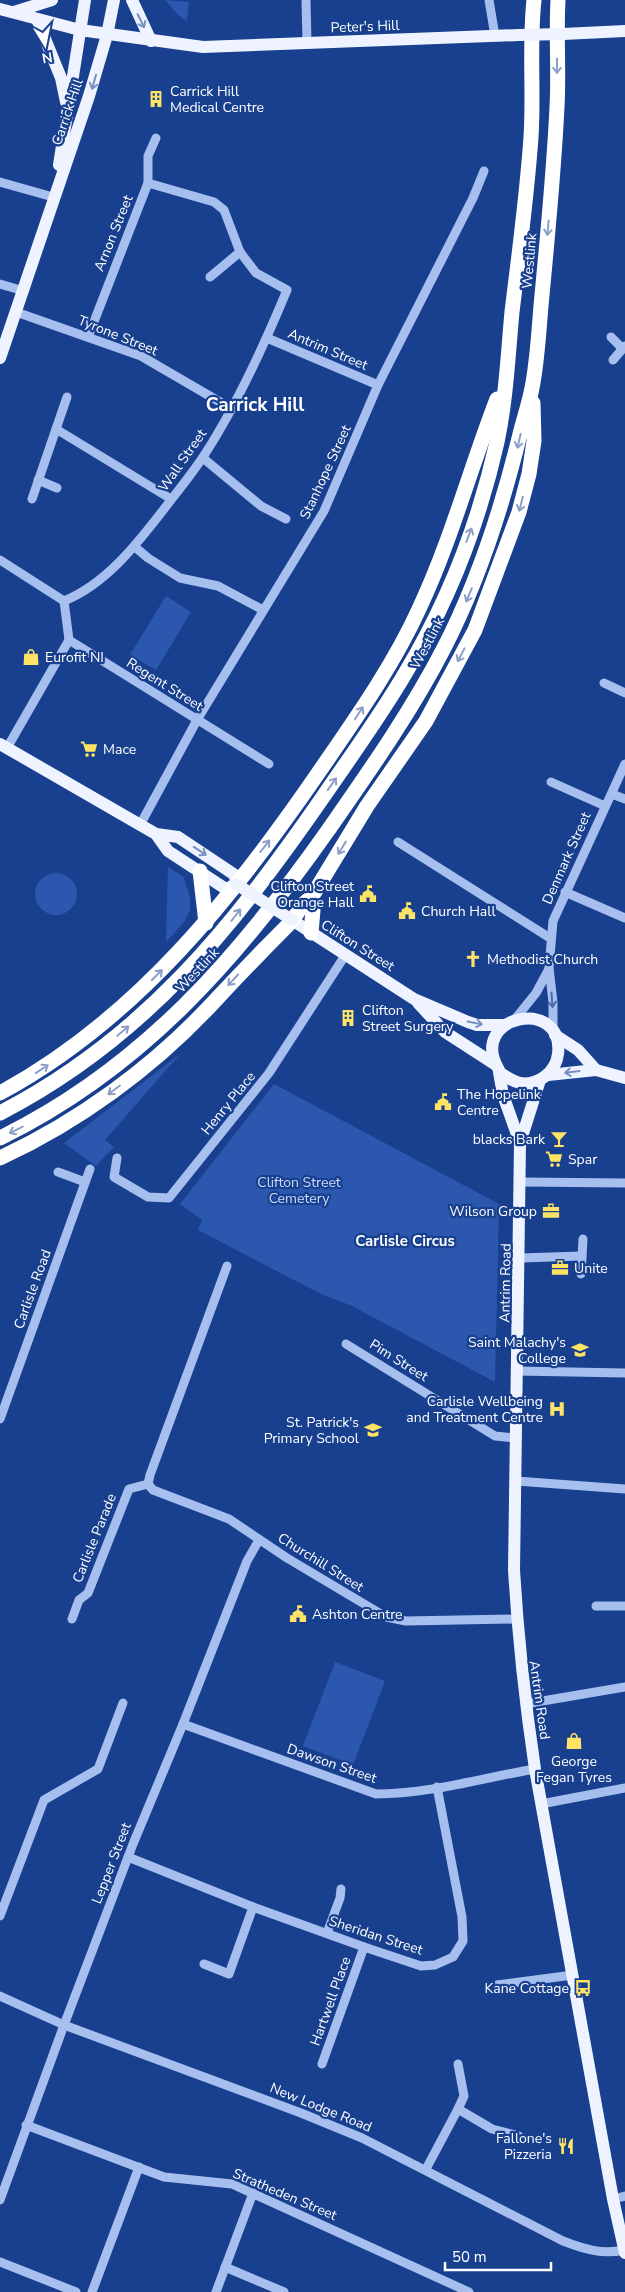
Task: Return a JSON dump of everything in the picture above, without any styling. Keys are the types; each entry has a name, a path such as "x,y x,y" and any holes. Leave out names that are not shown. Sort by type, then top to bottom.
{"highway":[{"name":"Westlink","path":"0,1113 51,1084 120,1035 185,975 210,948 269,872 379,716 408,670 435,617 472,529 498,439 531,136 534,0"},
{"name":"Westlink","path":"0,1138 59,1105 143,1044 187,1005 220,970 309,857 372,768 409,711 443,649 468,598 495,527 508,485 533,387 556,122 558,0"},
{"path":"0,1093 62,1055 121,1008 177,955 206,923 291,812 389,667 418,611 445,551 486,428 505,379"},
{"path":"0,1158 55,1129 88,1108 147,1064 209,1007 292,920 302,902 311,898 367,806 426,722 475,630 516,521 529,474 534,441 533,387"},
{"path":"200,871 206,923"},
{"path":"311,898 313,910 311,933"}],"main road":[{"path":"14,12 52,0"},
{"name":"Carrick Hill","path":"53,198 85,0"},
{"name":"Carrick Hill","path":"0,358 89,96 107,35 114,0"},
{"path":"132,0 151,41"},
{"name":"Peter's Hill","path":"0,9 80,30 203,47 625,31"},
{"path":"37,19 61,78 68,110"},
{"name":"Clifton Street","path":"2,746 156,834 178,837 235,875 236,884"},
{"name":"Clifton Street","path":"156,834 168,851 226,889 236,884"},
{"name":"Clifton Street","path":"236,884 414,999 477,1025 510,1022"},
{"name":"Clifton Street","path":"414,999 445,1032 498,1068"},
{"path":"596,1070 578,1050 536,1019 525,1017 510,1022 498,1033 493,1043 493,1054 498,1068 512,1080 521,1083 596,1070 625,1078"},
{"path":"544,1078 554,1068 559,1052 554,1033"},
{"name":"Antrim Road","path":"498,1068 503,1095 520,1143 520,1258 514,1570 516,1619 525,1704 541,1804 573,1975 619,2198 625,2252"},
{"name":"Antrim Road","path":"520,1143 544,1078"}],"street":[{"path":"306,0 306,44"},
{"path":"490,0 495,36"},
{"name":"Arnon Street","path":"88,337 148,184 148,156 156,138"},
{"name":"Stanhope Street","path":"140,825 197,720 324,511 378,385 469,206 484,171"},
{"path":"0,182 53,198"},
{"path":"148,184 214,202 224,210 240,252 210,276"},
{"name":"Wall Street","path":"64,601 82,594 135,547 202,458 232,409 267,338 287,290 256,273 240,252"},
{"path":"0,284 24,291"},
{"name":"Tyrone Street","path":"16,312 141,356 232,409"},
{"path":"611,337 624,348 613,360"},
{"name":"Antrim Street","path":"267,338 378,385"},
{"path":"32,499 67,397"},
{"path":"56,429 171,499"},
{"path":"202,458 262,506 286,519"},
{"path":"38,480 56,488"},
{"path":"135,547 148,558 180,578 218,586 263,610"},
{"path":"0,560 64,601 68,640 2,746"},
{"name":"Regent Street","path":"68,640 269,764"},
{"path":"604,683 625,693"},
{"name":"Denmark Street","path":"554,1033 549,968 550,938 553,921 564,892 625,764"},
{"path":"551,782 605,806"},
{"path":"612,794 625,799"},
{"path":"398,842 550,938"},
{"path":"564,892 625,918"},
{"name":"Henry Place","path":"117,1158 114,1177 148,1197 169,1198 269,1074 346,954"},
{"name":"Denmark Street","path":"510,1022 536,993 549,968"},
{"name":"Carlisle Road","path":"0,1419 90,1169"},
{"path":"58,1172 85,1182"},
{"path":"521,1182 625,1183"},
{"path":"581,1274 582,1239"},
{"path":"520,1258 582,1256"},
{"path":"227,1266 148,1484 153,1490 229,1519 259,1540"},
{"name":"Pim Street","path":"346,1344 495,1436 516,1438"},
{"path":"517,1371 625,1373"},
{"path":"516,1481 625,1490"},
{"name":"Carlisle Parade","path":"72,1619 79,1600 88,1593 129,1489 148,1484"},
{"name":"Churchill Street","path":"259,1540 328,1584 395,1620 516,1619"},
{"name":"Lepper Street","path":"1,2195 128,1857 184,1724 247,1561 259,1540"},
{"path":"596,1606 625,1606"},
{"path":"525,1704 625,1687"},
{"path":"0,1916 44,1800 98,1769 123,1703"},
{"name":"Dawson Street","path":"184,1724 376,1794 392,1794 437,1787 535,1769"},
{"name":"Sheridan Street","path":"128,1857 253,1907 364,1947 421,1966 435,1965 453,1957 463,1941 462,1917 437,1787"},
{"path":"541,1804 625,1788"},
{"path":"327,1933 340,1898 341,1889"},
{"path":"204,1964 229,1974 253,1907"},
{"name":"Hartwell Place","path":"322,2064 364,1947"},
{"path":"497,1986 573,1975"},
{"name":"New Lodge Road","path":"0,1996 64,2025 301,2112 362,2138 426,2169 563,2241 587,2250 611,2253 625,2252"},
{"path":"426,2169 464,2096 458,2064"},
{"path":"458,2109 492,2129 519,2136"},
{"name":"Stratheden Street","path":"26,2125 164,2177 232,2184 470,2292"},
{"path":"92,2292 139,2167"},
{"path":"216,2292 252,2192"},
{"path":"0,2262 76,2292"},
{"path":"225,2267 284,2292"}],"green space":[{"path":"165,0 189,2 187,21 177,14"},
{"path":"166,596 191,612 156,670 130,655"},
{"path":"168,867 183,876 190,898 190,906 186,919 166,942"},
{"path":"60,873 68,876 74,882 77,894 74,906 68,912 52,915 44,912 38,906 35,890 38,882 44,876"},
{"path":"180,1054 105,1140 114,1147 96,1166 64,1143"},
{"name":"Clifton Street Cemetery","path":"274,1084 499,1204 495,1382 352,1306 321,1294 198,1230 202,1220 180,1204"},
{"path":"335,1662 385,1681 353,1765 303,1746"}],"place":[{"name":"Carrick Hill Medical Centre","path":"156,99"},
{"name":"Eurofit NI","path":"31,657"},
{"name":"Mace","path":"89,749"},
{"name":"Clifton Street Orange Hall","path":"368,894"},
{"name":"Church Hall","path":"407,911"},
{"name":"Methodist Church","path":"473,959"},
{"name":"Clifton Street Surgery","path":"348,1018"},
{"name":"The Hopelink Centre","path":"443,1102"},
{"name":"blacks Bark","path":"559,1139"},
{"name":"Spar","path":"554,1159"},
{"name":"Wilson Group","path":"551,1211"},
{"name":"Unite","path":"560,1268"},
{"name":"Saint Malachy's College","path":"580,1350"},
{"name":"Carlisle Wellbeing and Treatment Centre","path":"557,1409"},
{"name":"St. Patrick's Primary School","path":"373,1430"},
{"name":"Ashton Centre","path":"298,1614"},
{"name":"George Fegan Tyres","path":"574,1741"},
{"name":"Kane Cottage","path":"583,1988"},
{"name":"Fallone's Pizzeria","path":"566,2146"}],"district":[{"name":"Carrick Hill","path":"255,404"},
{"name":"Carlisle Circus","path":"405,1241"}]}
